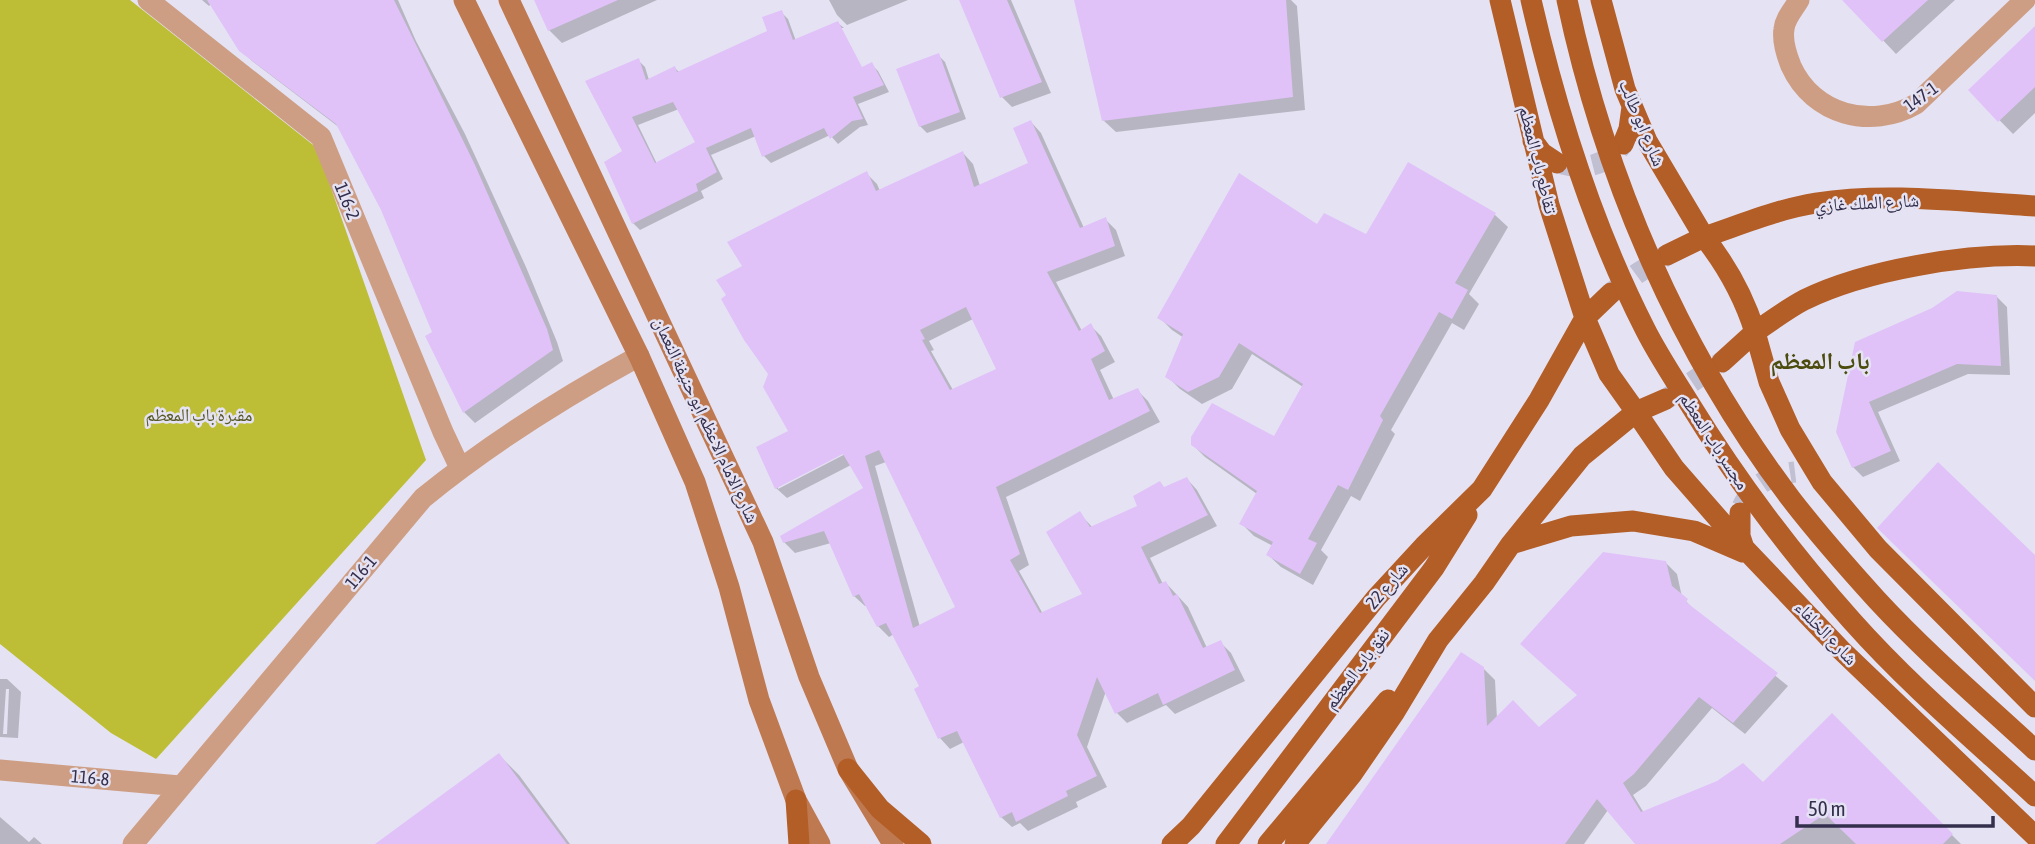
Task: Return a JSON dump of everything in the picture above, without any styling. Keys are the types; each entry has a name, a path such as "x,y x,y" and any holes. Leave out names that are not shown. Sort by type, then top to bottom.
{"main road":[{"name":"شارع الامام الاعظم ابو حنيفة النعمان","path":"464,0 639,356 695,482 729,587 759,699 796,800 820,844"},
{"name":"شارع الامام الاعظم ابو حنيفة النعمان","path":"509,0 763,542 809,677 848,769 892,844"},
{"name":"تقاطع باب المعظم","path":"1500,0 1532,141 1555,226 1585,318 1609,374 1636,412"},
{"name":"مجسر باب المعظم","path":"1531,0 1570,148 1628,294 1646,332 1725,461 1767,518 1852,622 1899,671 2035,796"},
{"name":"مجسر باب المعظم","path":"1567,0 1590,98 1634,221 1678,315 1750,442 1791,500 1879,602 2035,750"},
{"name":"شارع ابو طالب","path":"1601,0 1606,25 1632,107 1647,141 1704,237 1731,275 1755,332"},
{"path":"1623,144 1629,129 1632,107"},
{"path":"1532,141 1542,153 1557,163"},
{"name":"شارع الملك غازي","path":"1667,255 1704,237 1816,203 1865,199 2035,206"},
{"path":"1722,362 1755,332 1805,300 1844,285 1918,267 2008,255 2035,256"},
{"name":"شارع 22","path":"1172,844 1191,825 1376,598 1423,546 1482,489 1539,400 1585,318 1611,293"},
{"path":"1755,332 1769,382 1790,429 1822,482 1878,549 2035,706"},
{"path":"1268,844 1438,640 1582,456 1636,412 1666,398"},
{"name":"شارع الخلفاء","path":"1636,412 1674,468 1748,552 1841,650 2035,836"},
{"path":"1795,472 1822,482"},
{"name":"نفق باب المعظم","path":"1226,844 1434,568 1482,489"},
{"path":"1740,513 1740,536 1748,552"},
{"path":"1511,544 1571,526 1633,522 1694,531 1748,552"},
{"path":"1295,844 1352,774 1394,713 1438,640"},
{"path":"848,769 880,809 921,844"},
{"path":"796,800 799,844"}],"street":[{"name":"116-2","path":"148,0 321,138 460,468"},
{"name":"147-1","path":"1799,0 1784,29 1786,51 1794,72 1809,92 1822,103 1846,114 1870,117 1897,113 1916,104 2025,0"},
{"name":"116-1","path":"133,844 423,498 460,468 596,380 639,356"},
{"name":"116-8","path":"0,770 180,786"}],"green space":[{"name":"مقبرة باب المعظم","path":"0,0 130,0 317,148 426,460 156,759 111,733 0,644"}],"building":[{"path":"207,0 394,0 475,165 547,329 553,350 463,413 425,336 432,332 381,210 336,124 239,51"},
{"path":"534,0 618,0 548,31"},
{"path":"959,0 1007,0 1042,82 1000,98"},
{"path":"1074,0 1286,0 1293,97 1102,121"},
{"path":"1842,0 1928,0 1882,42"},
{"path":"782,10 793,40 838,21 862,67 872,62 884,85 853,97 863,119 852,121 830,139 824,128 762,157 751,128 706,148 717,172 696,184 698,191 632,224 604,162 622,151 585,81 639,58 646,80 675,66 677,72 767,31 762,17","holes":["673,102 695,142 655,163 632,117"]},
{"path":"2035,26 2035,87 1998,122 1968,90"},
{"path":"939,53 960,112 919,127 896,69"},
{"path":"1031,120 1080,228 1106,217 1115,246 1047,272 1079,331 1091,323 1105,351 1091,359 1109,400 1138,388 1150,411 996,487 1020,554 1010,560 1040,613 1082,594 1046,532 1080,511 1090,527 1137,506 1133,496 1160,481 1164,487 1187,477 1208,515 1141,547 1159,584 1166,581 1173,596 1177,594 1203,648 1221,640 1235,670 1163,705 1158,693 1115,714 1097,677 1077,735 1097,776 1066,791 1068,796 1016,822 1012,812 1000,818 957,731 938,739 914,689 919,686 886,623 877,627 859,594 853,597 824,531 783,543 780,536 863,488 843,454 775,489 756,447 788,431 763,387 768,374 744,340 721,299 726,295 716,280 742,266 727,242 867,171 876,191 963,151 974,187 1028,163 1013,128","holes":["966,307 996,369 950,390 922,340 925,339 920,330","879,450 955,607 913,628 865,456"]},
{"path":"1408,162 1496,213 1455,283 1468,290 1452,319 1439,312 1380,416 1383,420 1348,490 1338,485 1308,539 1317,543 1300,574 1266,555 1273,542 1239,524 1257,491 1191,445 1191,437 1212,403 1274,436 1303,384 1239,343 1219,377 1188,392 1165,377 1183,334 1157,318 1239,173 1317,224 1324,213 1366,234"},
{"path":"1957,291 1997,295 2001,366 1957,364 1869,402 1891,451 1852,468 1836,432 1855,342 1932,308"},
{"path":"1938,462 2035,555 2035,681 1877,528"},
{"path":"1603,552 1666,561 1672,586 1688,599 1686,602 1778,673 1733,723 1699,697 1634,774 1623,783 1641,812 1717,781 1743,763 1763,782 1832,713 1953,834 1943,844 1856,844 1825,814 1780,844 1635,844 1597,799 1565,844 1326,844 1461,652 1484,667 1487,726 1513,700 1539,727 1577,695 1520,644"},
{"path":"499,753 567,844 375,844"}],"tunnel":[{"path":"1562,164 1580,167 1596,164 1611,157 1623,144"},
{"path":"1611,293 1667,255"},
{"path":"1666,399 1722,362"},
{"path":"1742,507 1751,492 1763,482 1795,472"}],"district":[{"name":"باب المعظم","path":"1820,361"}]}
